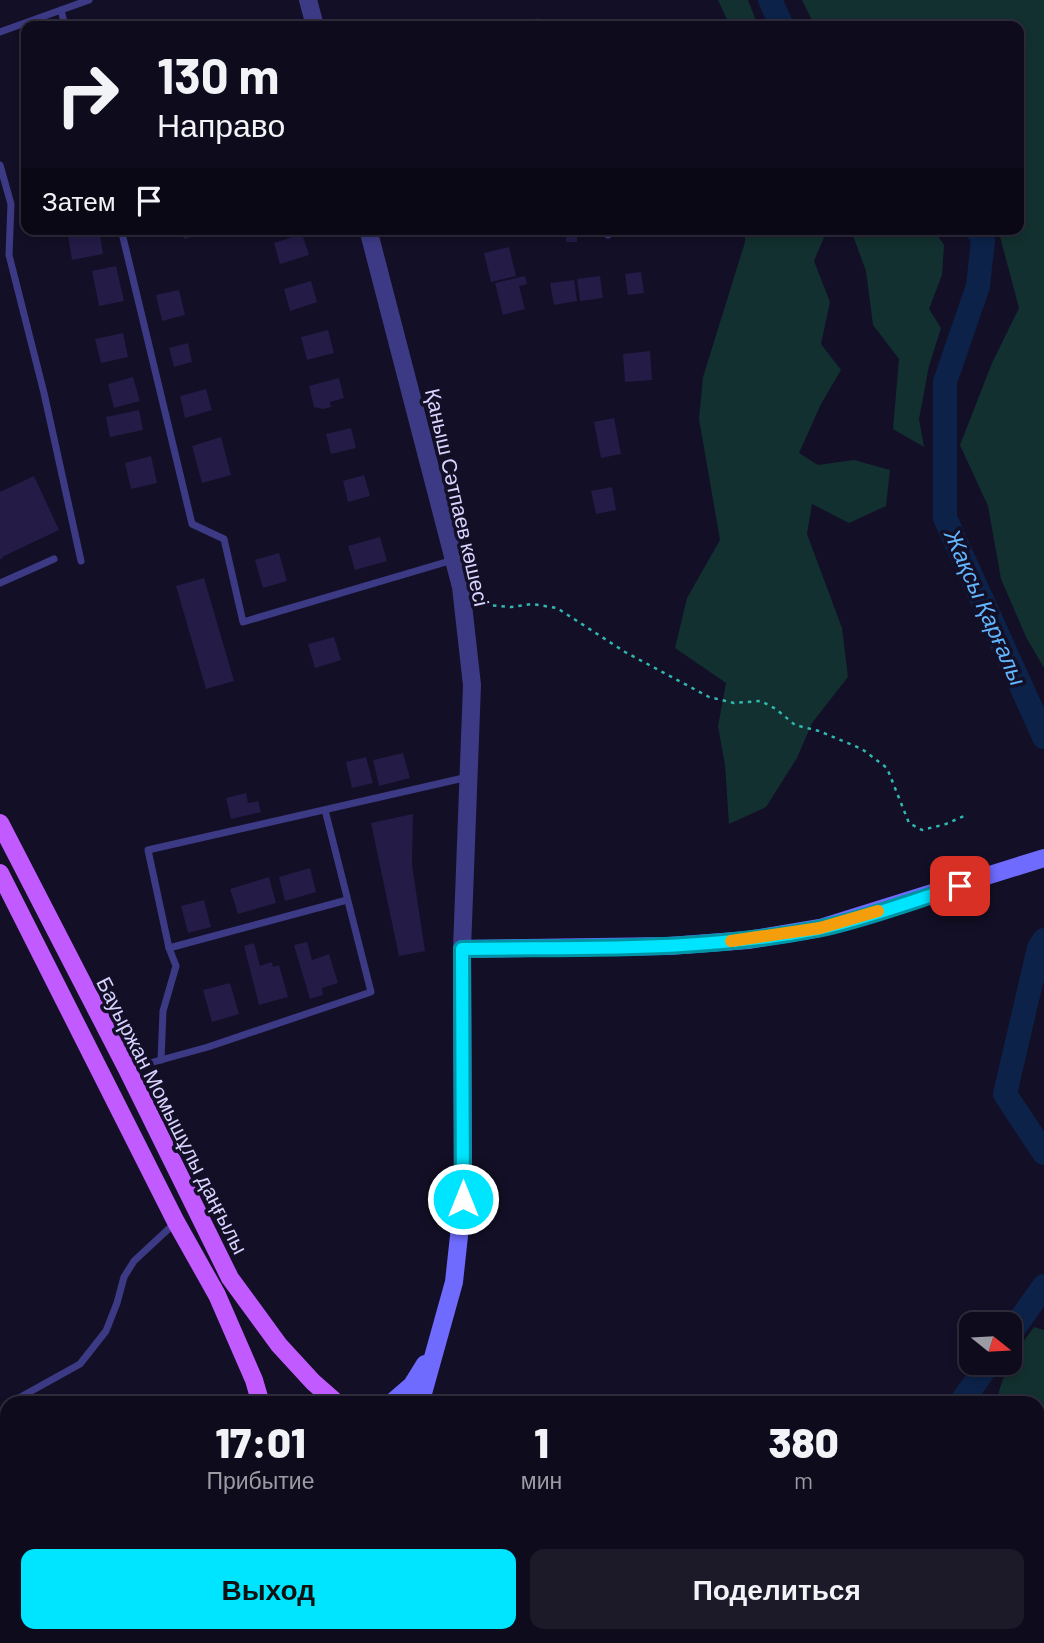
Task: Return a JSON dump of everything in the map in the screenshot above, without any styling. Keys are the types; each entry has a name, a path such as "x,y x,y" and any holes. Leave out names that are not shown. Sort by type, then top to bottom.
{"main road":[{"name":"Бауыржан Момышұлы даңғылы","path":"0,823 127,1069 230,1278 279,1345 329,1396"},
{"path":"422,1396 454,1282 463,1199 462,949 669,946 748,940 820,928 1044,858"},
{"name":"Бауыржан Момышұлы даңғылы","path":"0,873 176,1222 218,1295 259,1396"},
{"path":"399,1396 412,1385 434,1350"}],"street":[{"path":"308,0 314,21"},
{"name":"Қаныш Сәтпаев көшесі","path":"370,235 462,604 472,685 462,949"}],"lane":[{"path":"30,21 89,0"},
{"path":"61,10 64,21"},
{"path":"0,32 21,24"},
{"path":"0,165 11,204 9,255 44,393 81,561"},
{"path":"122,235 192,524 224,539 243,622 453,560"},
{"path":"0,583 54,559"},
{"path":"161,1060 163,1012 176,966 169,948 148,850 468,777"},
{"path":"127,1069 208,1047 371,992 325,810"},
{"path":"169,948 348,900"},
{"path":"22,1396 80,1364 106,1331 129,1269 176,1222"}],"path":[{"path":"462,604 511,607 532,604 557,608 625,652 709,697 734,703 761,701 776,709 795,725 819,731 862,749 887,768 909,823 915,827 922,830 964,816"}],"green space":[{"path":"718,0 748,0 756,21 728,21"},
{"path":"802,0 1044,0 1044,668 1026,637 1001,579 988,506 960,445 992,363 1019,308 1000,235 1024,235 1024,21 812,21"},
{"path":"745,235 825,235 814,261 830,302 821,344 841,370 821,404 799,453 818,465 854,460 890,470 886,506 849,523 812,504 807,534 842,628 848,677 812,723 797,758 766,807 729,824 725,765 718,726 726,683 675,648 687,598 720,540 699,419 703,377"},
{"path":"853,235 937,235 944,245 942,275 929,309 941,328 929,366 919,419 924,447 893,429 899,359 873,325 866,271"},
{"path":"1034,1327 1044,1330 1044,1396 998,1396 1005,1376 1022,1376 1022,1343"}],"building":[{"path":"68,235 100,235 103,254 72,260"},
{"path":"183,235 200,235 184,239"},
{"path":"302,235 309,255 280,264 274,243"},
{"path":"566,235 577,235 577,242 566,242"},
{"path":"509,247 516,276 491,282 484,253"},
{"path":"116,266 124,301 99,306 92,271"},
{"path":"641,272 644,293 628,295 625,274"},
{"path":"525,276 527,284 519,286 525,309 503,315 495,283"},
{"path":"600,276 603,298 580,301 577,279"},
{"path":"574,280 577,301 554,305 550,283"},
{"path":"311,281 317,302 290,311 284,289"},
{"path":"179,290 185,315 162,321 156,295"},
{"path":"328,330 334,353 307,360 301,337"},
{"path":"123,333 128,357 101,363 95,339"},
{"path":"188,343 192,362 174,367 169,348"},
{"path":"650,351 652,380 625,382 623,354"},
{"path":"133,377 140,401 114,408 108,384"},
{"path":"339,378 344,398 330,402 331,407 314,407 309,386"},
{"path":"206,389 212,410 185,418 180,396"},
{"path":"139,410 143,430 110,437 106,417"},
{"path":"614,418 621,454 601,458 594,422"},
{"path":"351,428 356,448 331,454 326,434"},
{"path":"221,437 231,475 202,483 192,446"},
{"path":"151,456 157,483 131,489 125,463"},
{"path":"364,475 370,496 348,502 343,481"},
{"path":"34,476 59,530 0,560 0,492"},
{"path":"612,487 616,510 596,514 591,491"},
{"path":"380,537 387,561 355,570 348,546"},
{"path":"279,553 287,581 263,588 255,560"},
{"path":"204,578 234,681 206,689 176,586"},
{"path":"334,637 341,660 315,668 308,644"},
{"path":"403,753 410,778 379,786 373,760"},
{"path":"366,757 373,783 352,788 346,762"},
{"path":"246,793 248,803 258,801 261,812 231,819 226,798"},
{"path":"413,814 412,865 425,951 399,956 371,823"},
{"path":"310,868 316,892 285,901 279,877"},
{"path":"269,877 276,903 238,914 230,889"},
{"path":"204,900 211,927 188,933 181,906"},
{"path":"307,942 312,960 329,954 338,983 322,988 323,995 310,999 294,945"},
{"path":"254,943 260,966 272,962 273,967 279,965 288,997 259,1005 244,946"},
{"path":"230,983 239,1014 212,1022 203,990"}],"waterway":[{"name":"Жақсы Қарғалы","path":"770,0 780,21"},
{"name":"Жақсы Қарғалы","path":"980,235 983,240 978,286 945,382 945,518 1044,737"},
{"name":"Жақсы Қарғалы","path":"1044,940 1039,948 1005,1094 1044,1153"},
{"name":"Жақсы Қарғалы","path":"1022,1317 1044,1286"},
{"name":"Жақсы Қарғалы","path":"966,1396 980,1376"}],"slow traffic":[{"path":"731,941 820,928 878,911"}],"route":[{"path":"463,1199 462,949 669,946 748,940 820,928 960,886"}]}
